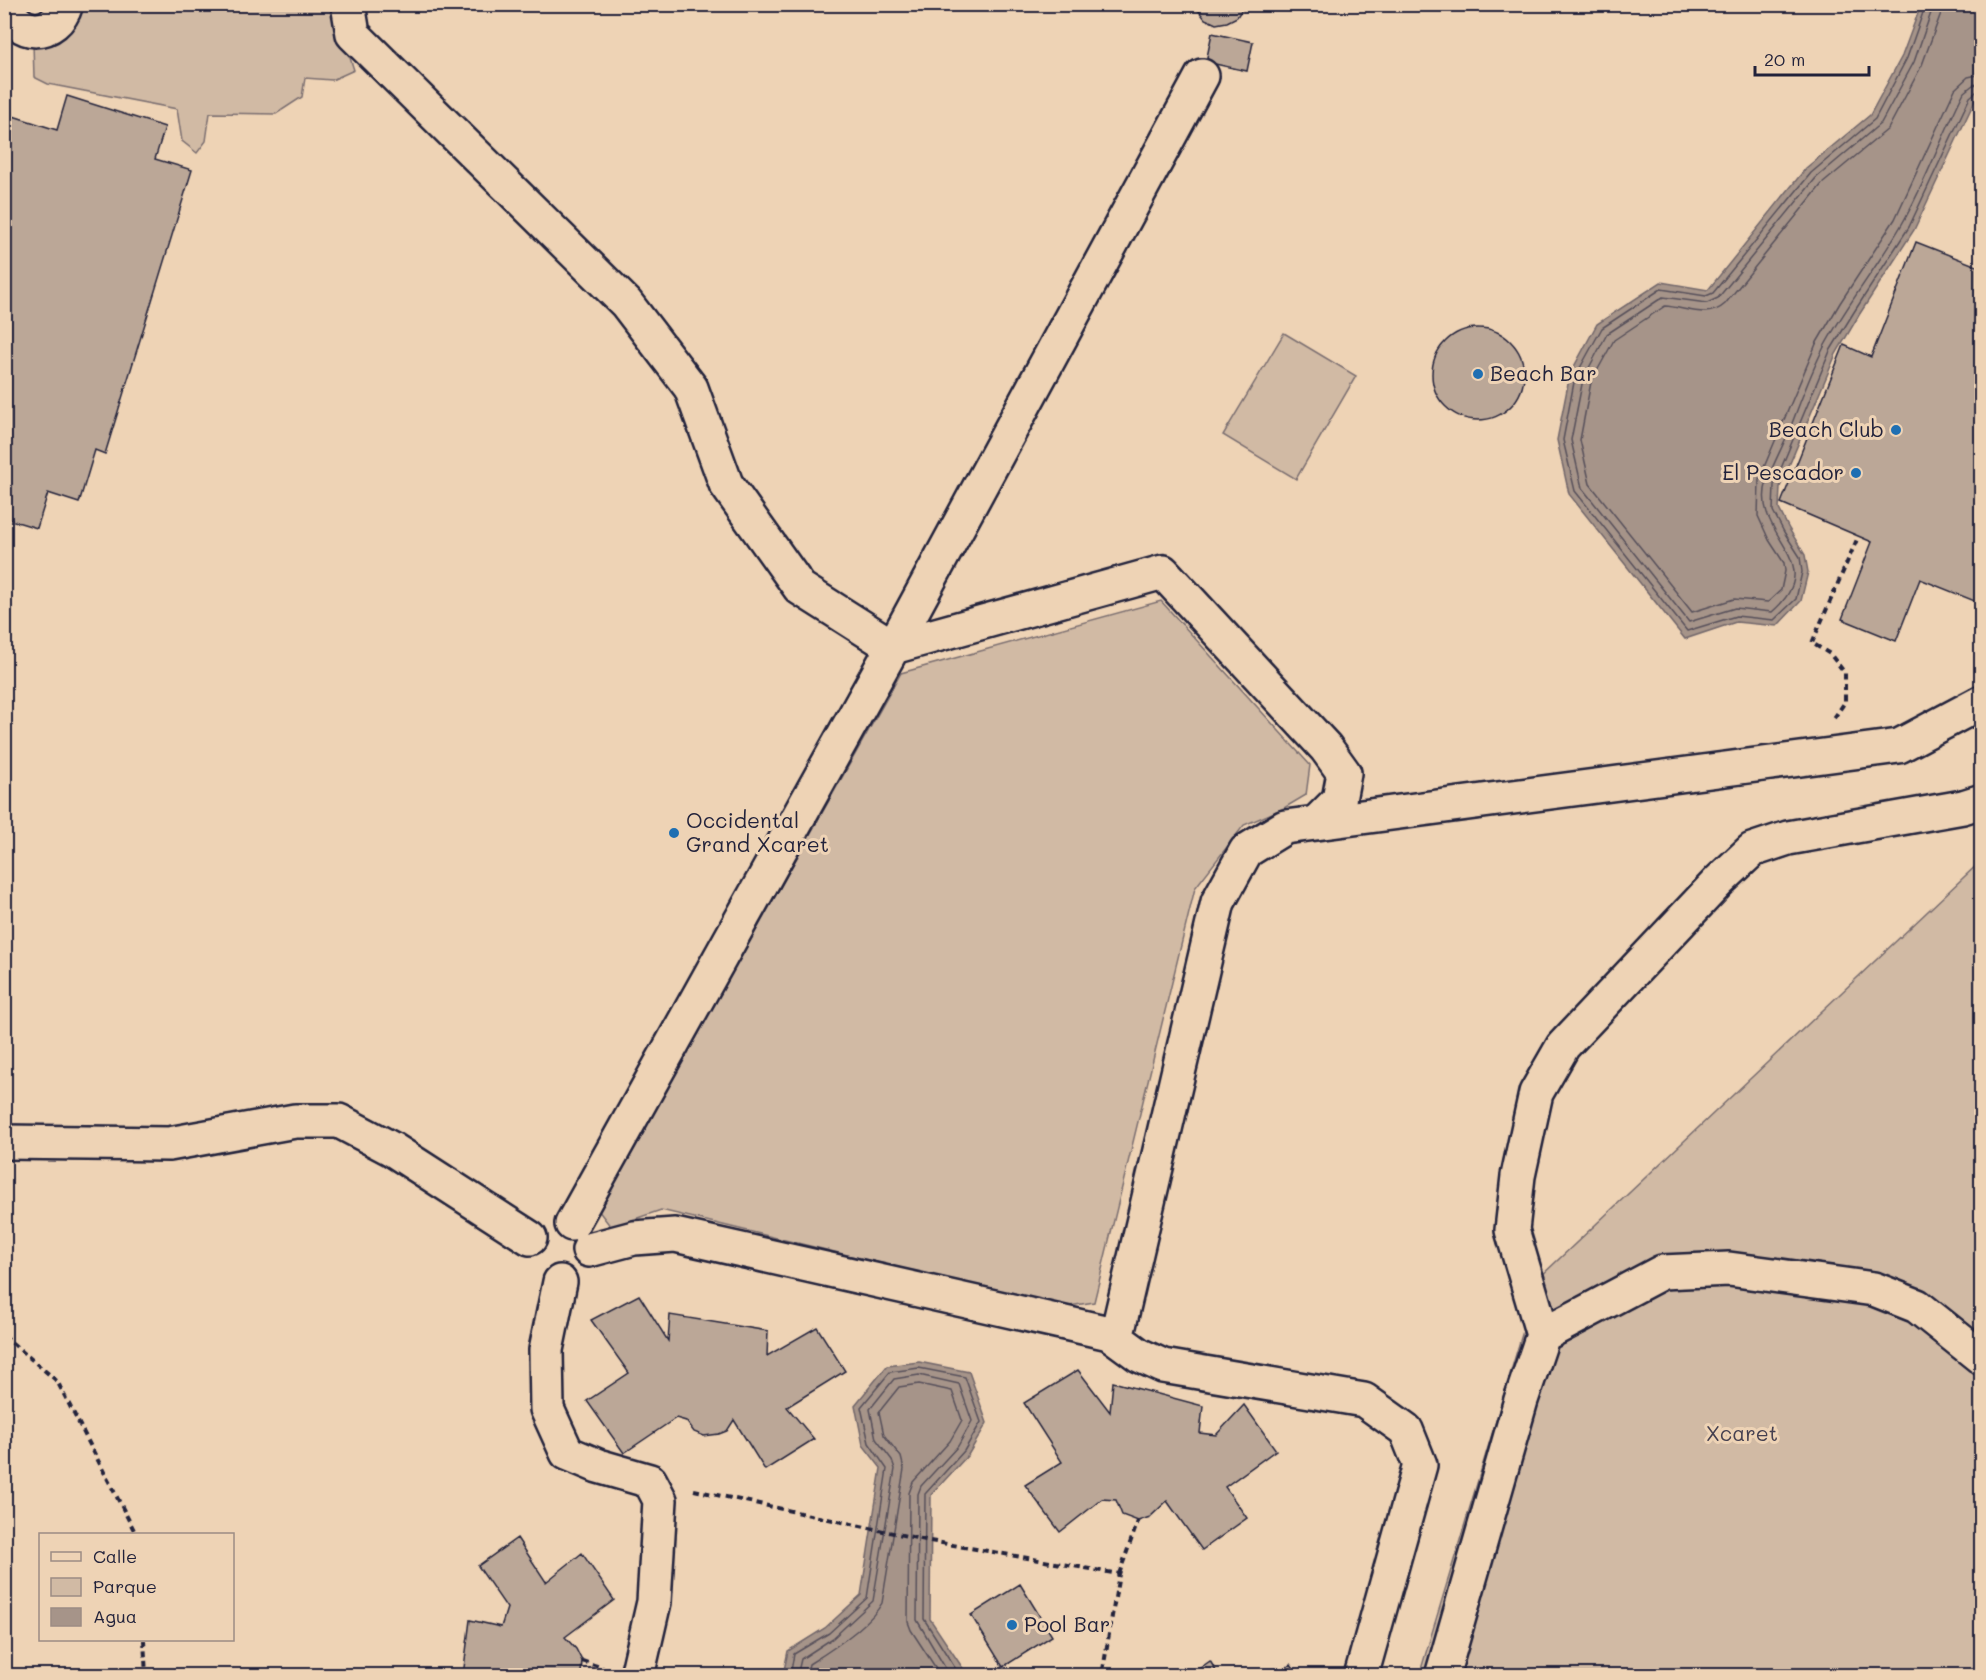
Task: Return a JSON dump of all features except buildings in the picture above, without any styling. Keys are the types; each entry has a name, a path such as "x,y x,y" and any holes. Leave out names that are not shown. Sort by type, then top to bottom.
{"lane":[{"path":"7,17 31,30 43,30 53,25 61,16 66,4"},
{"path":"348,4 353,34 626,303 691,388 726,484 800,588 893,647 1163,572 1326,748 1344,773 1339,800 1316,823"},
{"path":"580,1237 893,647 1202,76"},
{"path":"1109,1333 1119,1326 1218,902 1246,851 1285,827 1899,746 1982,702"},
{"path":"1442,1676 1521,1400 1543,1335 1512,1230 1518,1176 1536,1093 1563,1046 1719,881 1752,850 1788,838 1963,807 1982,801"},
{"path":"4,1142 169,1144 295,1121 339,1121 392,1149 530,1238"},
{"path":"561,1221 580,1237 587,1261 582,1270 572,1279 560,1282 548,1280 537,1274 530,1263 527,1251 530,1238 537,1228 548,1222 561,1221"},
{"path":"580,1237 634,1238 675,1235 1109,1333 1139,1355 1162,1366 1364,1400 1406,1430 1420,1465 1361,1676"},
{"path":"1543,1335 1662,1272 1729,1269 1874,1289 1917,1306 1982,1358"},
{"path":"560,1282 555,1296 546,1350 547,1408 567,1453 598,1466 650,1481 660,1500 654,1602 637,1676"}],"path":[{"path":"1831,723 1845,702 1845,673 1830,654 1812,643 1858,537"},
{"path":"4,1336 57,1381 135,1533"},
{"path":"650,1481 930,1541 1119,1574"},
{"path":"1102,1676 1119,1574 1138,1521"},
{"path":"144,1641 146,1676"}],"green space":[{"path":"85,5 334,5 354,70 332,80 305,78 302,97 276,114 210,113 206,141 197,153 182,141 177,109 48,84 34,77 33,43 65,30"},
{"path":"1284,333 1356,376 1296,479 1223,435"},
{"path":"1161,601 1310,765 1306,795 1284,808 1244,825 1195,888 1094,1302 1063,1307 661,1210 611,1227 598,1210 901,673"},
{"name":"Xcaret","path":"1981,861 1981,1675 1419,1676 1539,1278"}],"water":[{"path":"1921,5 1981,5 1981,96 1975,100 1914,230 1836,354 1780,487 1779,509 1805,555 1808,572 1801,601 1777,626 1736,622 1685,639 1569,494 1557,440 1570,374 1597,324 1661,282 1708,290 1806,168 1870,115 1902,56"},
{"path":"919,1362 969,1372 987,1423 968,1455 931,1495 930,1619 964,1670 963,1675 783,1675 788,1651 825,1628 861,1595 881,1468 863,1445 855,1405 887,1366"}],"place":[{"name":"Beach Bar","path":"1478,374"},
{"name":"Beach Club","path":"1896,430"},
{"name":"El Pescador","path":"1856,473"},
{"name":"Occidental Grand Xcaret","path":"674,833"},
{"name":"Pool Bar","path":"1012,1625"}]}
